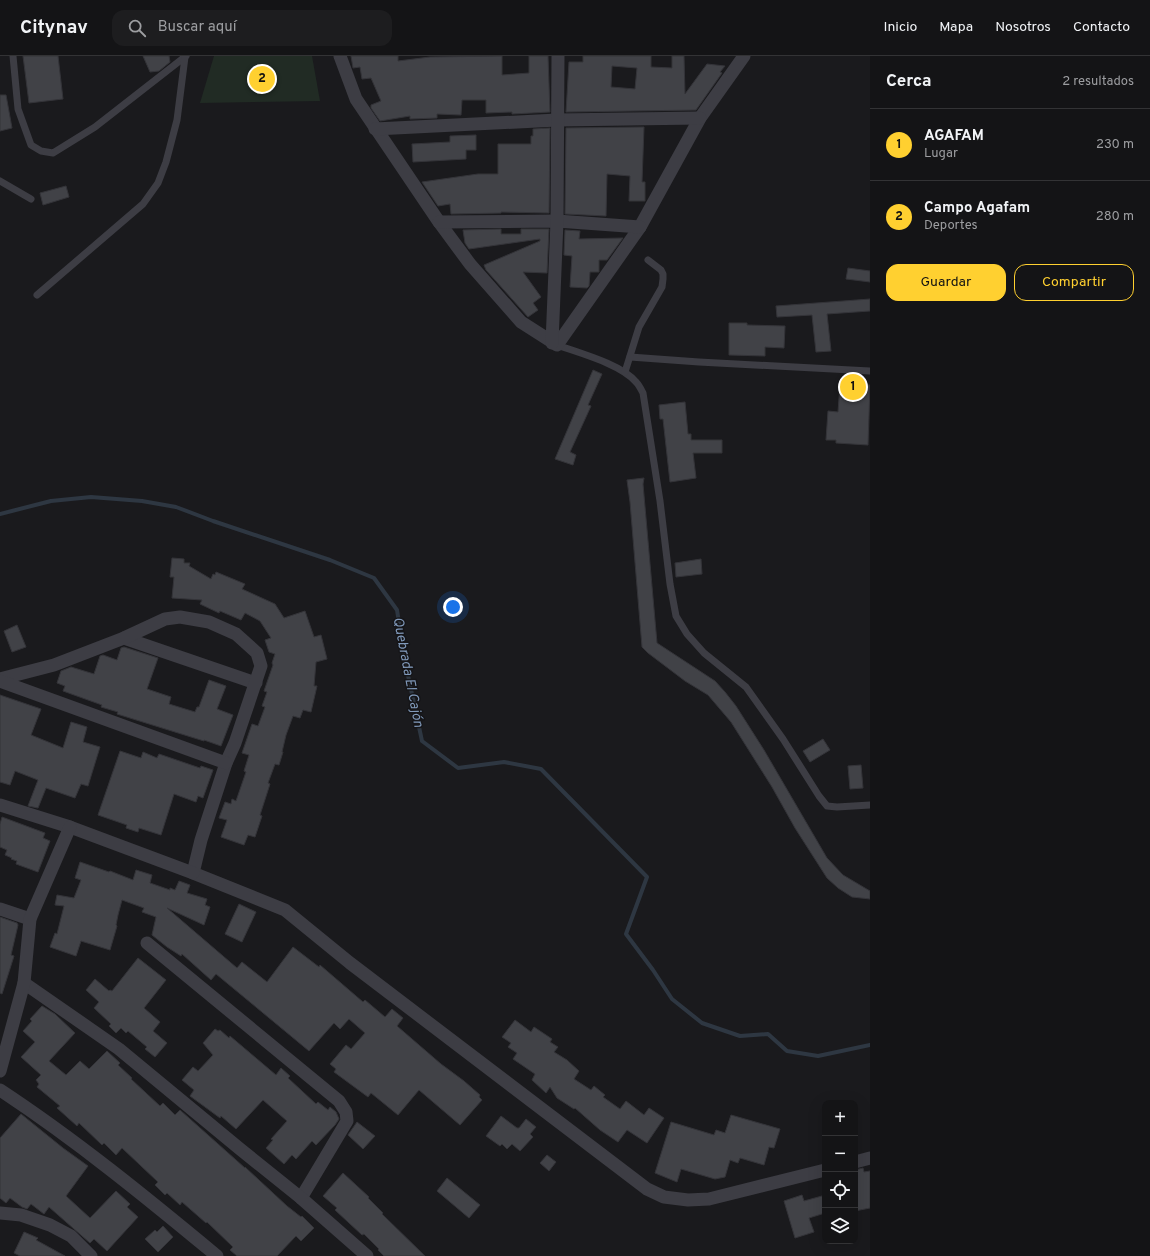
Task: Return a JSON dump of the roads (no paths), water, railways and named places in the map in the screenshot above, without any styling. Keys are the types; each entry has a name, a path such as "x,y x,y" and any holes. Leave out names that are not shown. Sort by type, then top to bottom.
{"street":[{"path":"340,56 356,100 439,222 470,264 521,322 554,344"},
{"path":"554,344 557,221 558,56"},
{"path":"554,344 640,227 700,118 744,56"},
{"path":"375,129 557,120 700,118"},
{"path":"439,222 557,221 640,227"},
{"path":"0,680 54,665 124,638 165,619 180,617 209,622 236,634 257,652 261,666 235,743 226,763 201,840 193,874"},
{"path":"124,638 256,683"},
{"path":"0,680 226,763"},
{"path":"0,805 70,827 285,910 350,963 615,1165 647,1189 664,1197 688,1200 709,1199 822,1171"},
{"path":"0,1071 24,983 30,919 70,827"},
{"path":"0,909 30,919"},
{"path":"147,943 339,1101 346,1112 347,1121 301,1198"},
{"path":"24,983 118,1049 301,1198 367,1256"},
{"path":"0,1090 47,1121 142,1194 217,1256"},
{"path":"858,1161 870,1158"},
{"path":"0,1213 22,1215 50,1225 71,1236 91,1256"}],"lane":[{"path":"13,56 18,109 32,145 41,151 53,153 95,127 186,56"},
{"path":"37,295 143,204 158,183 166,162 177,120 186,56"},
{"path":"0,181 31,199"},
{"path":"625,372 639,327 662,287 663,274 661,270 648,260"},
{"path":"554,344 625,372 637,382 643,393 660,501 670,584 676,616 687,634 704,653 746,687 827,806 836,807 870,805"},
{"path":"630,357 870,371"}],"waterway":[{"name":"Quebrada El Cajón","path":"0,514 51,501 91,497 142,501 176,507 330,560 374,578 397,610 406,666 422,741 458,768 504,762 541,769 647,877 626,934 653,970 672,999 702,1023 740,1036 768,1034 787,1051 818,1056 870,1045"}],"place":[{"name":"Campo Agafam","path":"262,79"},
{"name":"AGAFAM","path":"853,387"}]}
